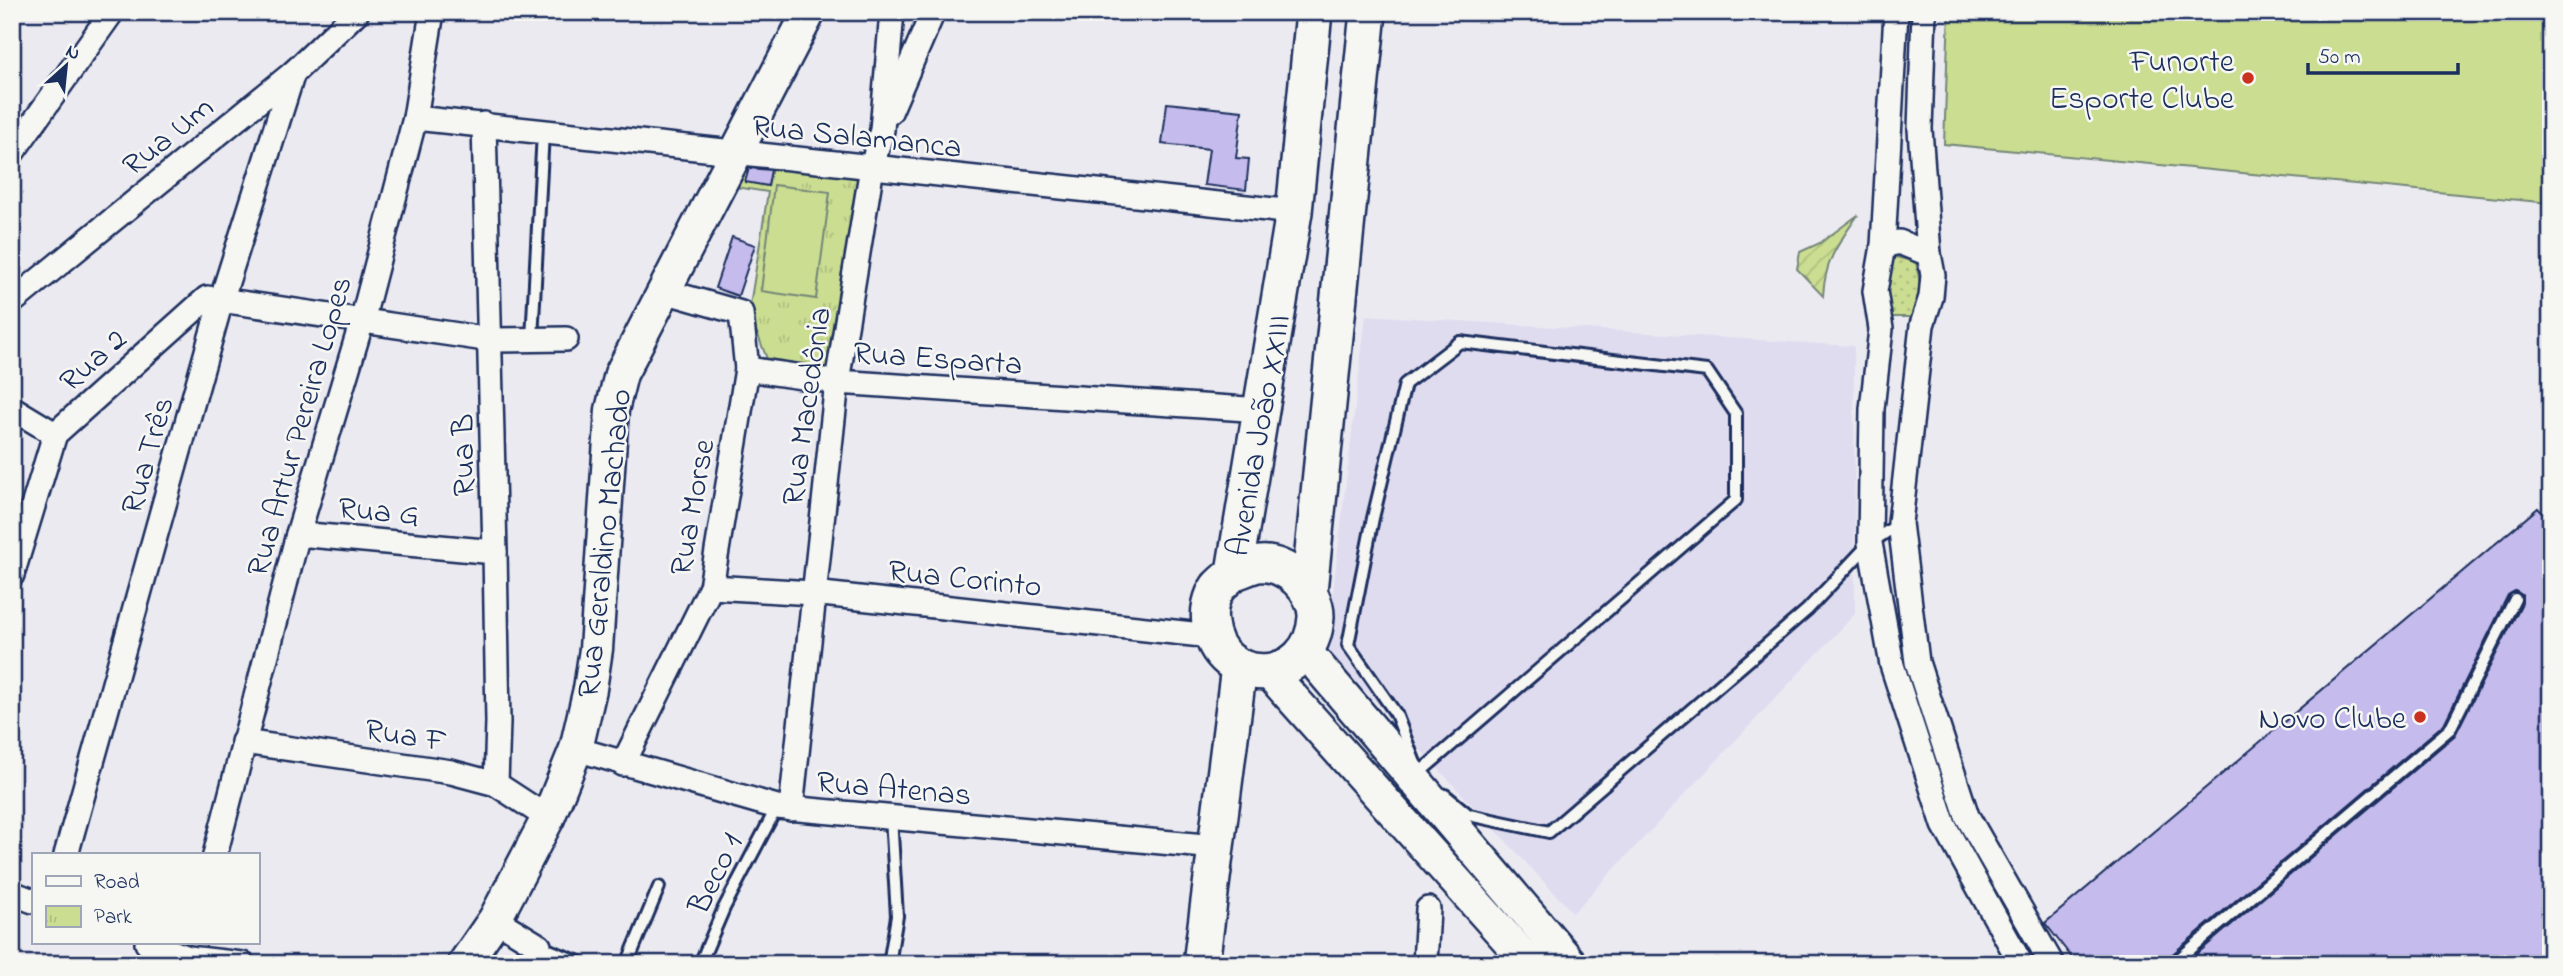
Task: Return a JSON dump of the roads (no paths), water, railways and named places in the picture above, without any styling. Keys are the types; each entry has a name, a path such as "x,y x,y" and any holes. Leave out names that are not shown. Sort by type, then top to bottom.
{"main road":[{"name":"Avenida João XXIII","path":"1211,636 1208,612 1216,589 1234,572 1262,410 1294,212 1314,12"},
{"name":"Avenida João XXIII","path":"1309,591 1368,12"},
{"path":"1211,636 1222,655 1254,670 1292,665 1306,652 1315,632 1316,611 1309,591 1289,571 1261,564 1234,572"},
{"path":"1200,964 1216,847 1254,670"}],"street":[{"path":"12,153 112,12"},
{"name":"Rua Um","path":"12,302 293,73 357,12"},
{"name":"Rua Artur Pereira Lopes","path":"215,853 298,534 362,321 415,118 432,12"},
{"name":"Rua Geraldino Machado","path":"464,964 495,919 548,818 576,749 590,690 596,649 612,410 621,374 809,12"},
{"name":"Rua Macedônia","path":"784,808 813,593 837,382 873,167 882,130 892,12"},
{"path":"882,130 933,12"},
{"path":"1896,12 1883,246 1875,291 1881,329 1872,409 1870,543 1892,666 1944,825 2021,964"},
{"path":"1924,12 1920,129 1933,286 1922,325 1900,523 1917,662 1967,816 2052,964"},
{"name":"Rua Três","path":"67,853 221,301 293,73"},
{"name":"Rua Salamanca","path":"415,118 1294,212"},
{"name":"Rua B","path":"484,124 492,340 498,722 496,784"},
{"path":"1883,246 1899,242 1929,254"},
{"path":"664,291 741,313 747,369"},
{"name":"Rua 2","path":"12,575 55,434 207,298 221,301"},
{"path":"221,301 492,340 566,339"},
{"path":"1881,329 1905,331 1922,325"},
{"name":"Rua Esparta","path":"747,369 837,382 1262,410"},
{"name":"Rua Morse","path":"623,764 711,587 747,369"},
{"path":"12,408 55,434"},
{"name":"Rua G","path":"298,534 495,552"},
{"name":"Rua Corinto","path":"711,587 813,593 1211,636"},
{"path":"1306,652 1571,964"},
{"path":"1254,670 1530,964"},
{"name":"Rua F","path":"243,742 451,772 496,784 548,818"},
{"name":"Rua Atenas","path":"576,749 784,808 1216,847"},
{"path":"1944,825 1967,816"},
{"path":"12,893 32,901"},
{"path":"1425,964 1428,909"},
{"path":"495,919 540,955"},
{"path":"151,944 190,955 242,964"}],"lane":[{"path":"532,339 543,132"},
{"path":"1419,773 1735,500 1736,414 1707,371 1460,342 1405,384 1373,518 1348,645 1396,714 1419,773 1469,815 1549,832 1807,610 1870,543 1900,523"},
{"path":"2174,964 2450,729 2515,599"},
{"name":"Beco 1","path":"701,964 724,908 784,808"},
{"path":"889,964 897,916 891,817"},
{"path":"627,964 659,887"},
{"path":"540,955 584,964"}],"place":[{"name":"Funorte Esporte Clube","path":"2248,78"},
{"name":"Novo Clube","path":"2420,717"}]}
